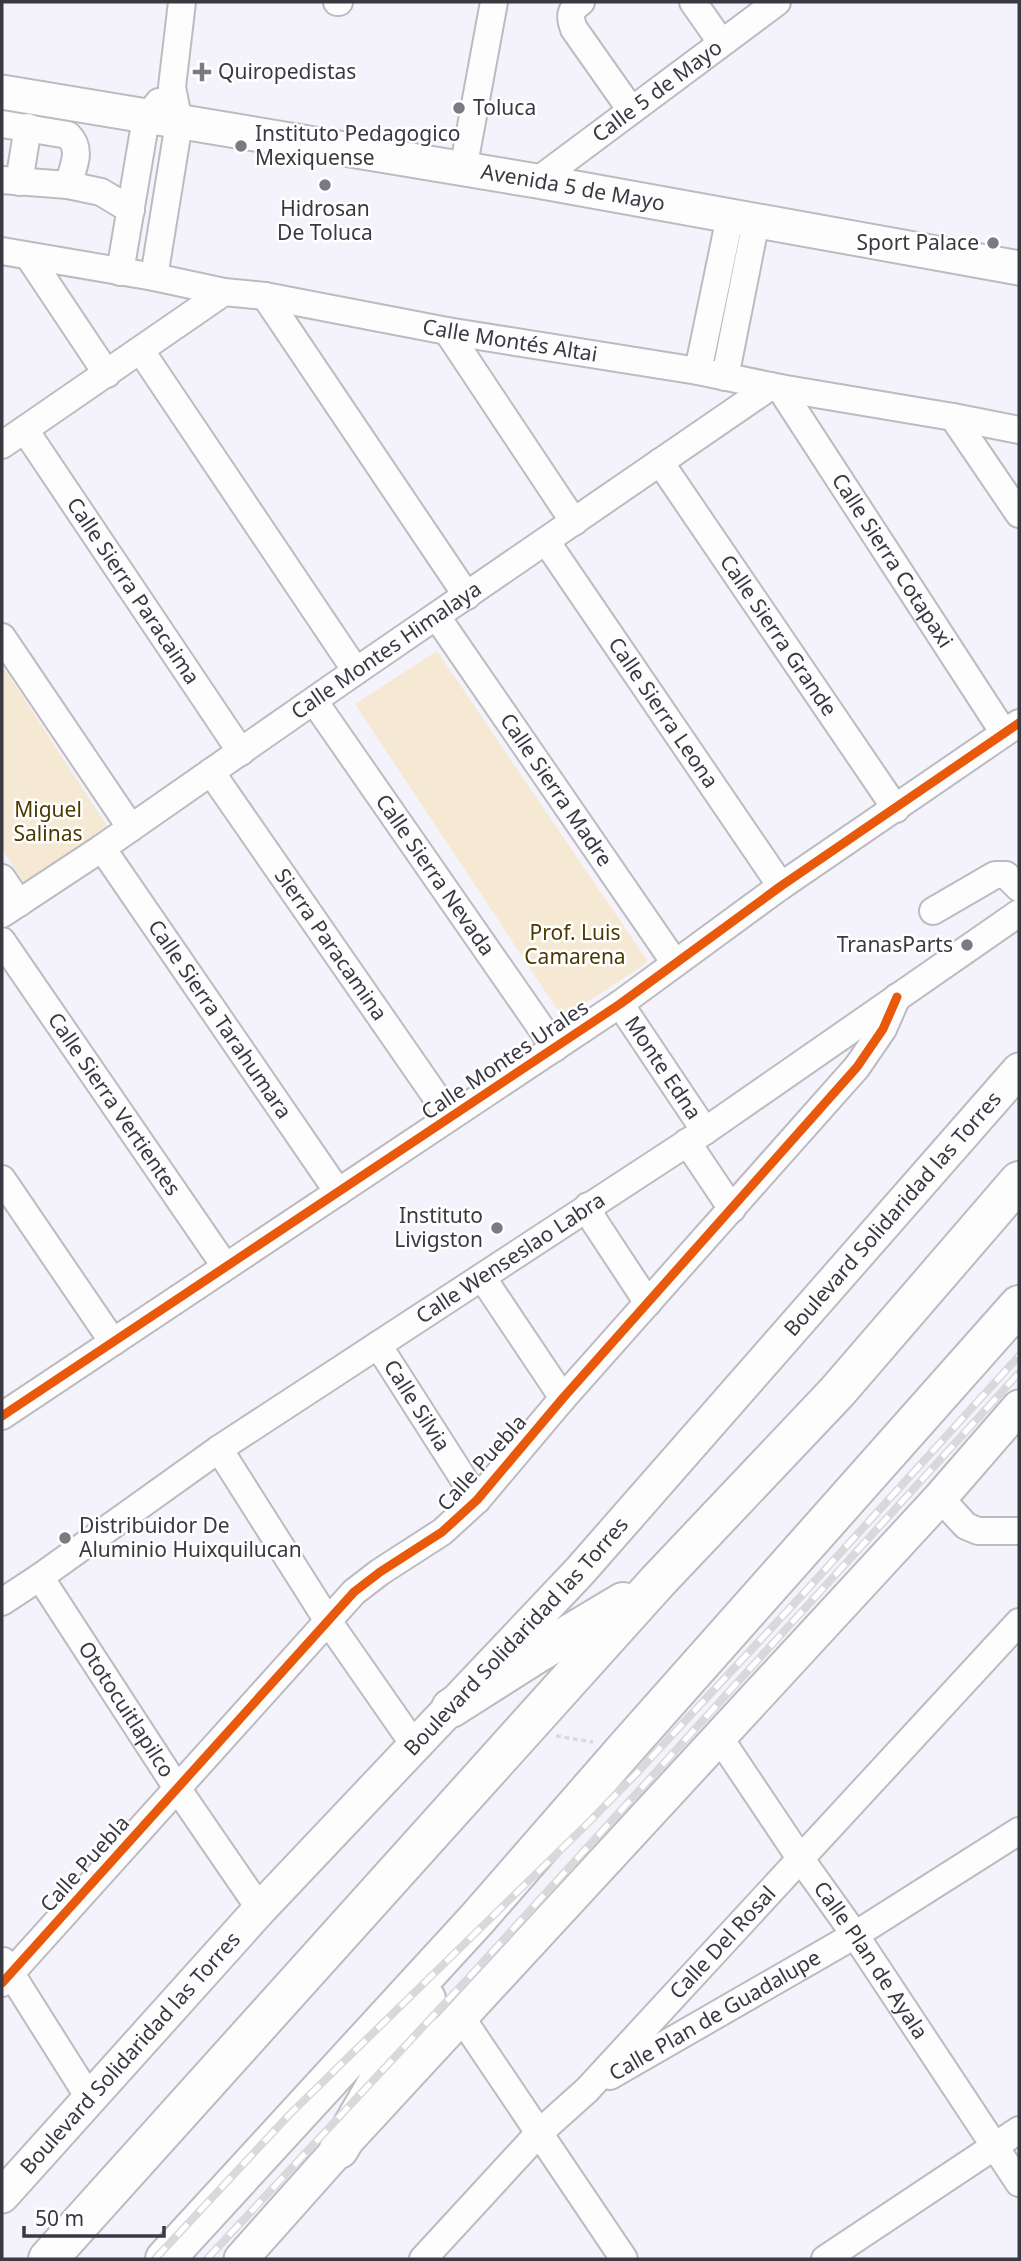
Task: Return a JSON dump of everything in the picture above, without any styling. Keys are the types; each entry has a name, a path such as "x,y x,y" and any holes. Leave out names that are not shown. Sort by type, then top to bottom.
{"highway":[{"path":"48,2259 657,1581 837,1391 1019,1181"},
{"path":"165,2259 477,1919 1019,1305"},
{"path":"980,1349 1019,1329"},
{"path":"451,1708 657,1581"},
{"path":"339,2149 429,1994 477,1919"}],"main road":[{"name":"Avenida 5 de Mayo","path":"2,92 537,181 1019,268"},
{"name":"Boulevard Solidaridad las Torres","path":"2,2196 260,1909 580,1571 1019,1070"},
{"path":"241,2259 339,2149 940,1498 1019,1407"}],"street":[{"path":"154,277 179,123 172,87 181,2"},
{"path":"463,170 494,2"},
{"path":"581,2 572,10 570,18 573,29 631,110"},
{"path":"693,2 722,43"},
{"name":"Calle 5 de Mayo","path":"537,181 777,2"},
{"path":"120,272 146,118 172,87"},
{"path":"2,124 68,135 75,141 77,150 68,185"},
{"path":"28,127 10,181 68,185 133,198"},
{"path":"698,371 743,219"},
{"path":"725,377 743,219"},
{"name":"Calle Montés Altai","path":"2,251 224,292 265,296 447,331 698,371 1019,430"},
{"path":"29,257 107,374"},
{"path":"2,445 224,292"},
{"path":"265,296 467,596"},
{"path":"447,331 574,522"},
{"path":"141,351 356,671"},
{"name":"Calle Montes Himalaya","path":"10,908 102,848 660,462 775,387"},
{"name":"Calle Sierra Cotapaxi","path":"775,387 1012,728"},
{"path":"953,416 1019,514"},
{"name":"Calle Sierra Paracaima","path":"25,430 241,752"},
{"name":"Calle Sierra Grande","path":"660,462 896,809"},
{"name":"Calle Sierra Leona","path":"546,541 781,887"},
{"name":"Calle Sierra Madre","path":"437,617 675,963"},
{"path":"2,637 131,828"},
{"name":"Calle Sierra Nevada","path":"314,701 555,1048"},
{"name":"Calle Montes Urales","path":"3,1412 113,1342 620,1004 781,887 1012,728"},
{"name":"Sierra Paracamina","path":"211,772 450,1117"},
{"name":"Calle Sierra Tarahumara","path":"102,848 338,1192"},
{"path":"933,911 995,875 1006,875 1019,888"},
{"path":"2,878 10,908"},
{"name":"Calle Wenseslao Labra","path":"2,1602 219,1449 696,1137 1019,913"},
{"name":"Calle Sierra Vertientes","path":"2,941 225,1266"},
{"name":"Calle Puebla","path":"4,1972 354,1592 442,1532 477,1500 563,1398 858,1066 883,1030 897,996"},
{"name":"Monte Edna","path":"620,1004 696,1137 732,1209"},
{"path":"2,1179 113,1342"},
{"path":"588,1206 594,1221 648,1303"},
{"path":"482,1277 563,1398"},
{"name":"Calle Silvia","path":"378,1345 477,1500"},
{"path":"219,1449 328,1621 415,1746"},
{"path":"940,1498 966,1526 978,1531 1019,1531"},
{"name":"Ototocuitlapilco","path":"40,1577 260,1909"},
{"name":"Calle Del Rosal","path":"422,2259 539,2133 587,2090 1019,1622"},
{"name":"Calle Plan de Ayala","path":"719,1737 855,1935 1019,2183"},
{"name":"Calle Plan de Guadalupe","path":"587,2090 855,1935 1019,1831"},
{"path":"4,1972 90,2099"},
{"path":"461,2017 624,2259"},
{"path":"825,2259 1019,2130"}],"path":[{"path":"522,1730 626,1748"}],"green space":[{"name":"Prof. Luis Camarena","path":"437,651 648,962 563,1018 355,704"},
{"name":"Miguel Salinas","path":"2,665 113,835 30,891 2,849"}],"railway":[{"path":"155,2259 290,2114 634,1776 1019,1356"},
{"path":"207,2259 473,1973 1019,1373"}],"cycle path":[{"path":"2,1416 620,1004 781,886 1019,723"},
{"path":"2,1983 354,1592 442,1532 477,1500 563,1398 857,1067 883,1029 897,997"}],"place":[{"name":"Quiropedistas","path":"202,72"},
{"name":"Toluca","path":"459,108"},
{"name":"Instituto Pedagogico Mexiquense","path":"241,146"},
{"name":"Hidrosan De Toluca","path":"325,185"},
{"name":"Sport Palace","path":"993,243"},
{"name":"TranasParts","path":"967,945"},
{"name":"Instituto Livigston","path":"497,1228"},
{"name":"Distribuidor De Aluminio Huixquilucan","path":"65,1538"}]}
